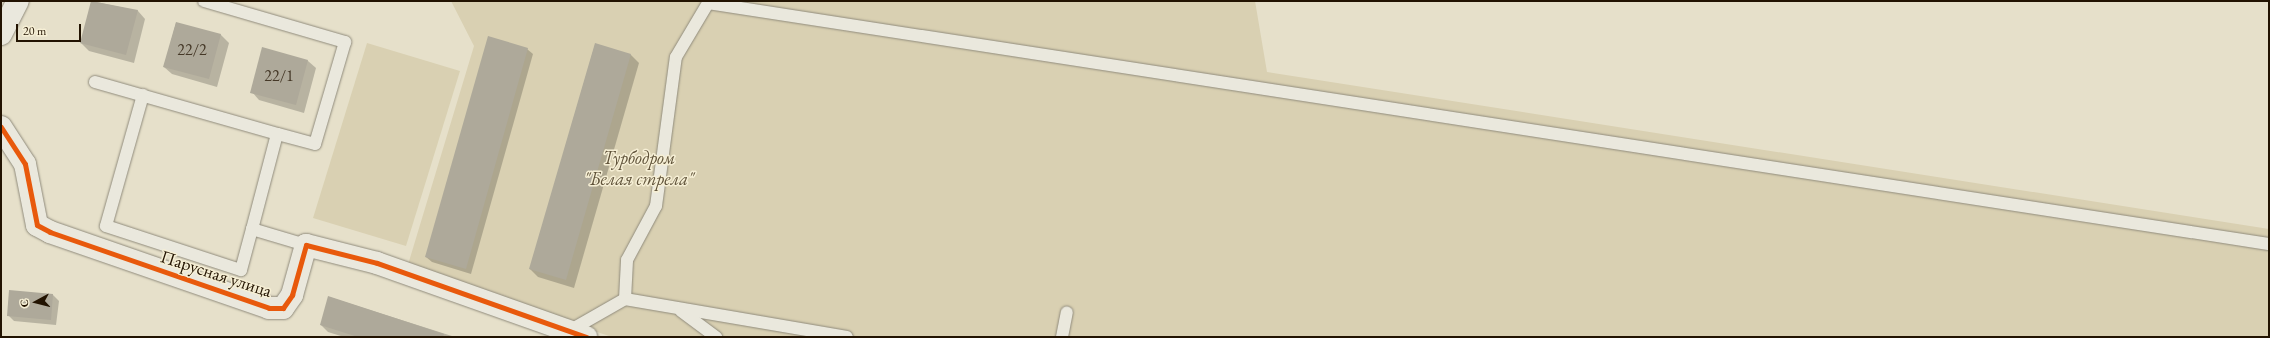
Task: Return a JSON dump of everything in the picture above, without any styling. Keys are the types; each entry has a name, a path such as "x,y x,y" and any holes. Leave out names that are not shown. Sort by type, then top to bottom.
{"street":[{"path":"1,34 18,1"},
{"name":"Парусная улица","path":"1,127 25,164 37,225 50,232 269,308 283,308 292,295 306,245"},
{"path":"306,245 377,263 578,334"}],"lane":[{"path":"95,82 315,144 345,42 204,1"},
{"path":"625,299 627,260 656,206 676,56 708,3 2269,244"},
{"path":"143,96 106,226 241,270 277,134"},
{"path":"252,229 306,245"},
{"path":"578,334 625,299 847,337"},
{"path":"678,309 716,337"},
{"path":"1062,337 1067,312"}],"green space":[{"name":"Турбодром \"Белая стрела\"","path":"451,1 1255,1 1267,72 2269,229 2269,337 612,337 407,268 474,46"},
{"path":"367,43 460,71 406,246 313,218"}],"building":[{"path":"91,1 138,10 126,55 80,43"},
{"path":"176,22 221,34 209,79 163,67"},
{"path":"488,36 528,48 466,269 425,257"},
{"path":"595,43 631,54 566,280 529,269"},
{"path":"262,47 308,60 296,105 250,93"},
{"path":"9,290 53,294 51,320 7,316"},
{"path":"328,296 444,334 443,337 358,337 320,325"}],"cycle path":[{"path":"1,127 25,164 37,225 50,232 269,308 283,308 292,295 306,245 377,263 586,337"}]}
